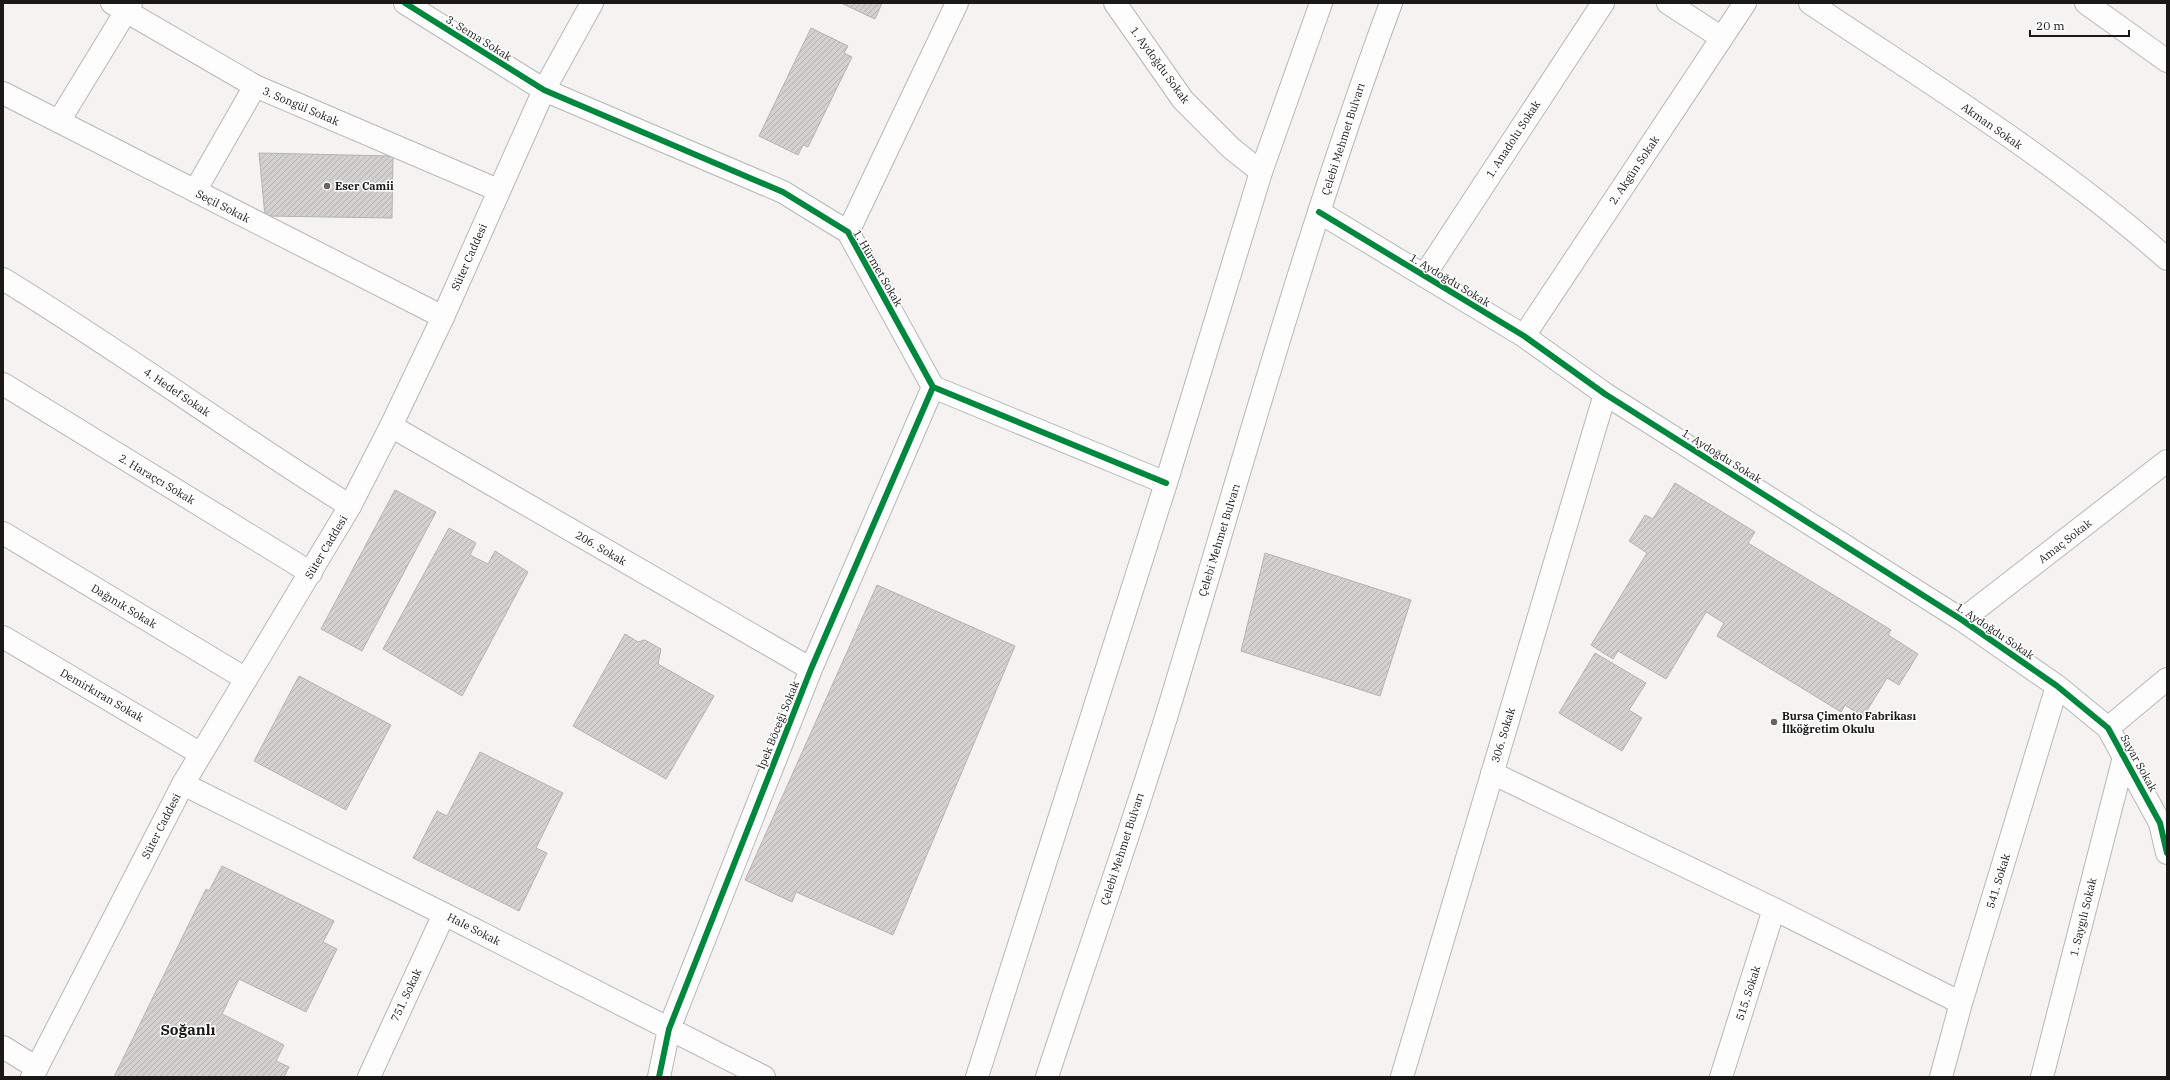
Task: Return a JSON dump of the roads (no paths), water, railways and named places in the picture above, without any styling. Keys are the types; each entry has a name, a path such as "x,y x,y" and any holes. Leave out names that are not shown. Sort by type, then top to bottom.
{"street":[{"name":"3. Sema Sokak","path":"405,3 544,90"},
{"name":"Süter Caddesi","path":"34,1072 183,784 350,506 391,426 443,318 498,190 544,90 592,3"},
{"path":"848,232 957,3"},
{"name":"1. Aydoğdu Sokak","path":"1115,3 1183,100 1231,148 1261,172"},
{"path":"977,1077 1166,483 1261,172 1321,3"},
{"name":"Çelebi Mehmet Bulvarı","path":"1047,1077 1166,716 1319,212 1358,92 1391,3"},
{"name":"1. Anadolu Sokak","path":"1424,276 1603,3"},
{"path":"1668,3 1722,38"},
{"name":"2. Akgün Sokak","path":"1524,336 1745,3"},
{"name":"Akman Sokak","path":"1810,3 2012,139 2121,218 2167,259"},
{"path":"2086,3 2167,61"},
{"path":"59,121 123,6"},
{"name":"3. Songül Sokak","path":"123,6 255,86 498,190"},
{"path":"195,192 255,86"},
{"name":"1. Hürmet Sokak","path":"544,90 783,192 848,232 933,387"},
{"name":"Seçil Sokak","path":"3,93 443,318"},
{"name":"1. Aydoğdu Sokak","path":"1319,212 1524,336 1605,394 1962,620 2057,686 2108,728"},
{"name":"4. Hedef Sokak","path":"3,279 71,320 280,463 350,506"},
{"name":"2. Haraçcı Sokak","path":"3,384 311,573"},
{"path":"933,387 1166,483"},
{"name":"İpek Böceği Sokak","path":"659,1077 668,1029 810,669 933,387"},
{"name":"306. Sokak","path":"1402,1077 1605,394"},
{"name":"206. Sokak","path":"391,426 810,669"},
{"name":"Amaç Sokak","path":"1962,620 2167,461"},
{"name":"Dağınık Sokak","path":"3,533 246,678"},
{"name":"Demirkıran Sokak","path":"3,637 201,754"},
{"path":"2108,728 2167,679"},
{"name":"541. Sokak","path":"1941,1077 1961,1002 2057,686"},
{"name":"Sayar Sokak","path":"2108,728 2160,823 2167,853"},
{"name":"1. Saygılı Sokak","path":"2042,1077 2124,757"},
{"path":"1492,773 1774,909 1961,1002"},
{"name":"Hale Sokak","path":"183,784 444,914 764,1077"},
{"name":"515. Sokak","path":"1721,1077 1774,909"},
{"name":"751. Sokak","path":"369,1077 444,914"},
{"path":"3,1047 34,1072"}],"place":[{"name":"Eser Camii","path":"327,186"},
{"name":"Bursa Çimento Fabrikası İlköğretim Okulu","path":"1774,722"}],"district":[{"name":"Soğanlı","path":"188,1030"}]}
